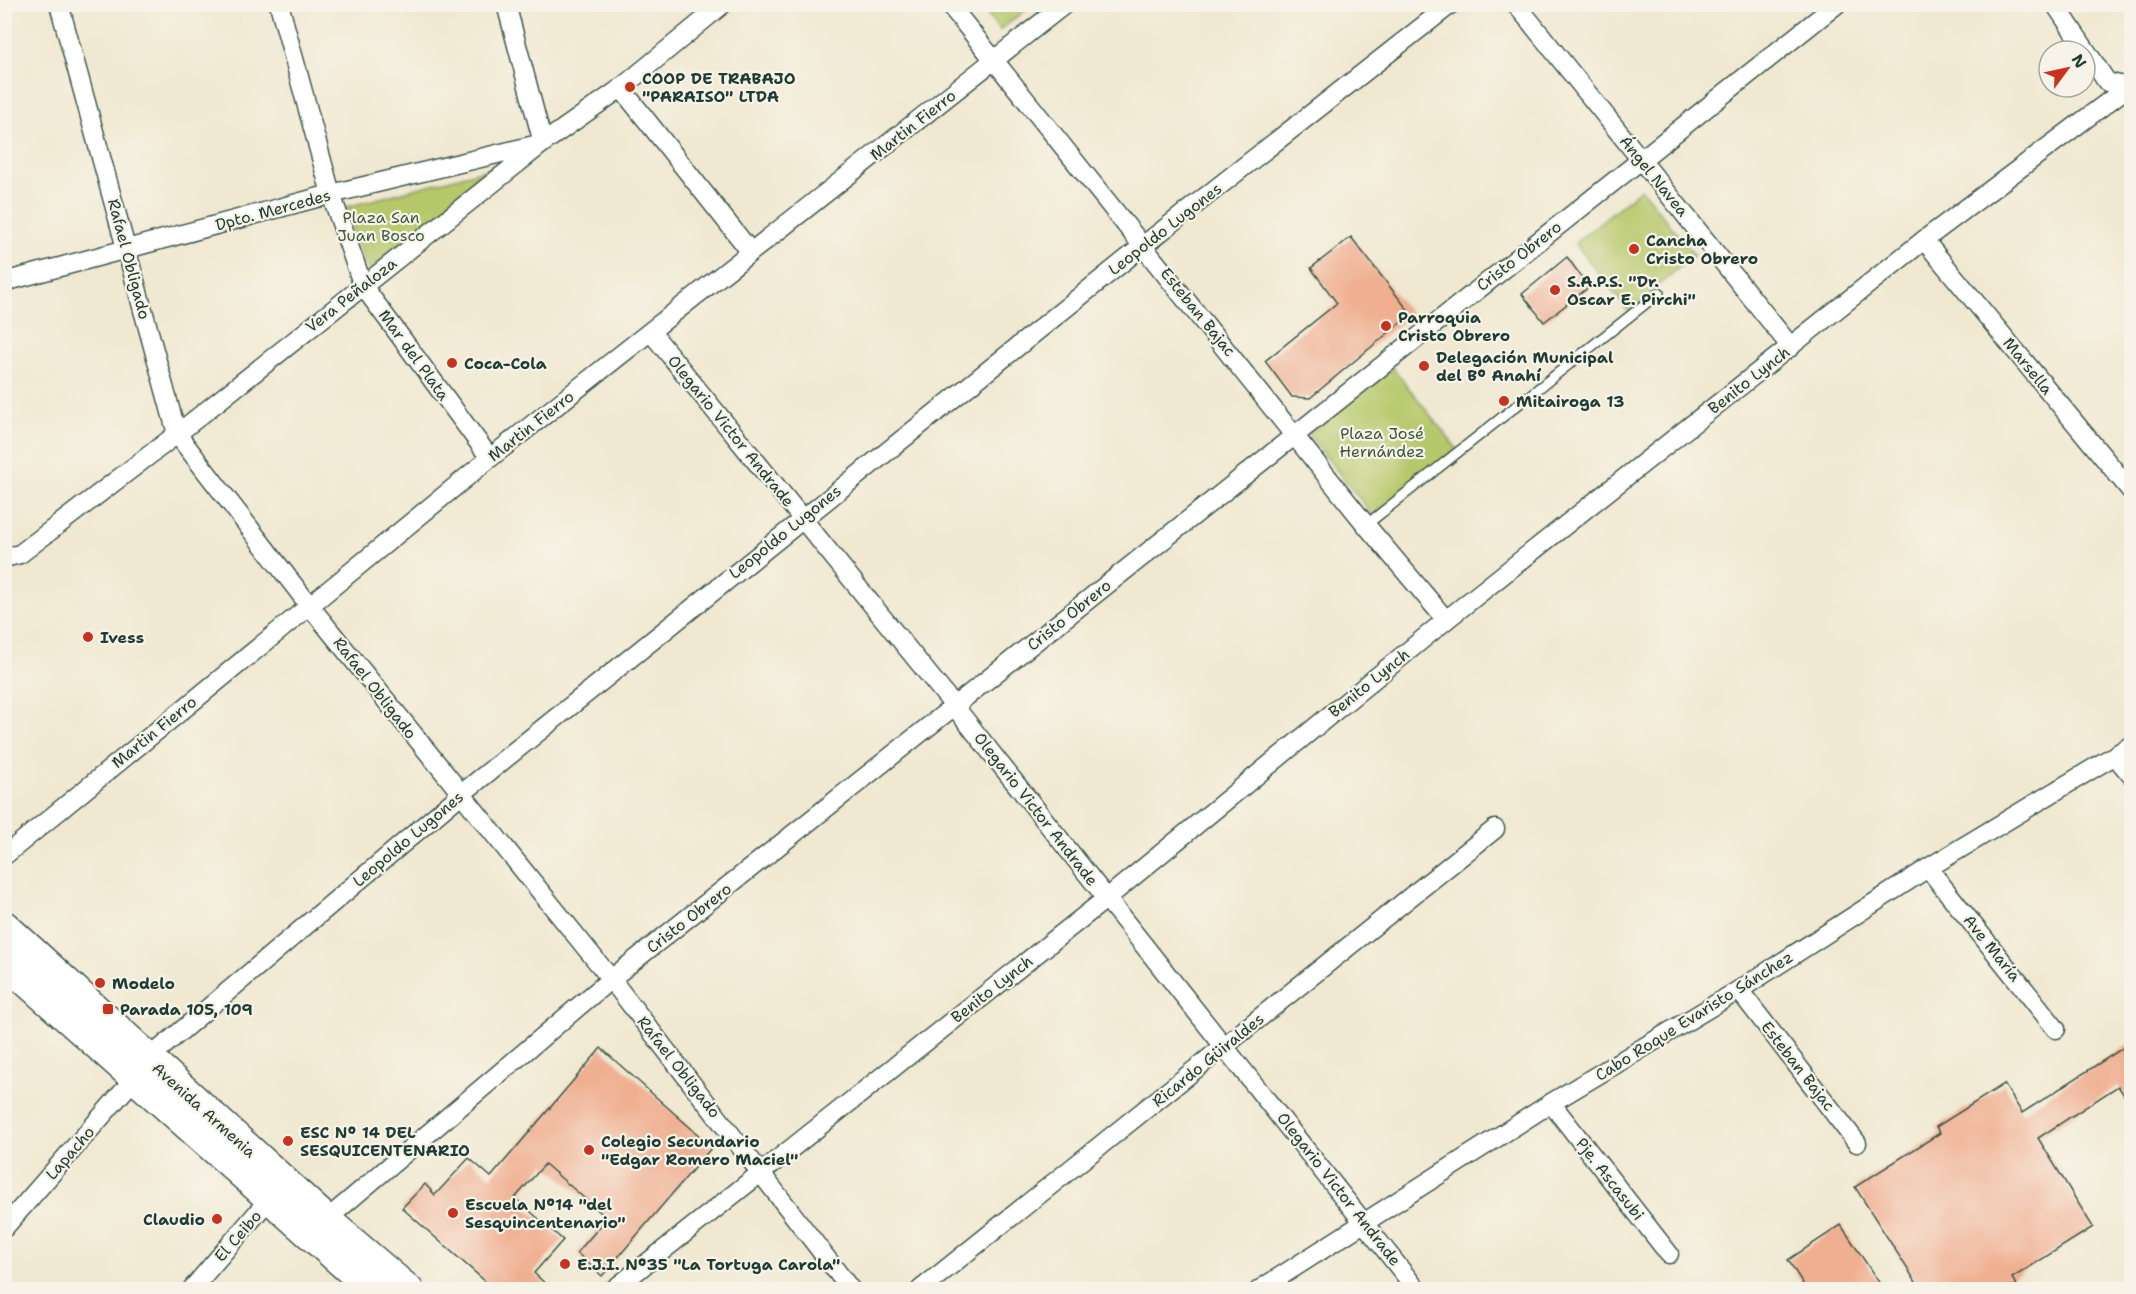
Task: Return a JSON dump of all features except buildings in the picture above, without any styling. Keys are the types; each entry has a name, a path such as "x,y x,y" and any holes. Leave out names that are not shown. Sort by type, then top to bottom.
{"main road":[{"name":"Avenida Armenia","path":"9,947 321,1230 372,1290"},
{"name":"Avenida Armenia","path":"321,1230 408,1290"}],"street":[{"name":"Rafael Obligado","path":"59,4 177,434 460,795 611,980 851,1290"},
{"name":"Mar del Plata","path":"279,4 331,194 363,286 490,458"},
{"path":"506,4 543,143"},
{"name":"Vera Peñaloza","path":"4,558 20,554 177,434 543,143 621,88 723,4"},
{"name":"Esteban Bajac","path":"949,4 1295,433 1366,525 1446,620"},
{"name":"Martin Fierro","path":"4,856 490,458 1065,4"},
{"name":"Leopoldo Lugones","path":"141,1068 460,795 1144,245 1451,4"},
{"name":"Ángel Navea","path":"1516,4 1791,347"},
{"name":"Cristo Obrero","path":"321,1230 611,980 956,707 1295,433 1837,4"},
{"path":"2055,4 2107,82 2130,86"},
{"name":"Benito Lynch","path":"613,1290 1107,898 1446,620 1924,240 2130,86"},
{"path":"621,88 750,251"},
{"name":"Dpto. Mercedes","path":"4,282 331,194 543,143"},
{"name":"Marsella","path":"1924,240 2132,492"},
{"name":"Olegario Victor Andrade","path":"651,332 956,707 1365,1221 1417,1290"},
{"name":"Cabo Roque Evaristo Sánchez","path":"1259,1290 1551,1103 1739,990 1928,868 2132,746"},
{"path":"2115,756 2132,776"},
{"name":"Ricardo Güiraldes","path":"920,1290 1495,829"},
{"name":"Ave María","path":"1928,868 2056,1029"},
{"name":"Esteban Bajac","path":"1739,990 1857,1143"},
{"name":"Lapacho","path":"4,1228 141,1068"},
{"name":"Pje. Ascasubi","path":"1551,1103 1669,1254"},
{"name":"El Ceibo","path":"191,1290 277,1190"}],"lane":[{"path":"1366,525 1659,293"}],"green space":[{"path":"979,5 1032,5 1000,30"},
{"name":"Plaza San Juan Bosco","path":"511,163 368,270 343,208"},
{"name":"Cancha Cristo Obrero","path":"1641,189 1694,255 1628,311 1575,243"},
{"name":"Plaza José Hernández","path":"1393,368 1457,449 1373,516 1308,434"}],"place":[{"name":"COOP DE TRABAJO \"PARAISO\" LTDA","path":"630,87"},
{"name":"Cancha Cristo Obrero","path":"1634,249"},
{"name":"S.A.P.S. \"Dr. Oscar E. Pirchi\"","path":"1555,290"},
{"name":"Parroquia Cristo Obrero","path":"1386,326"},
{"name":"Coca-Cola","path":"452,363"},
{"name":"Delegación Municipal del Bº Anahí","path":"1424,366"},
{"name":"Mitairoga 13","path":"1504,401"},
{"name":"Ivess","path":"88,637"},
{"name":"Modelo","path":"100,983"},
{"name":"Parada 105, 109","path":"108,1009"},
{"name":"ESC Nº 14 DEL SESQUICENTENARIO","path":"288,1141"},
{"name":"Colegio Secundario \"Edgar Romero Maciel\"","path":"589,1150"},
{"name":"Escuela Nº14 \"del Sesquincentenario\"","path":"453,1213"},
{"name":"Claudio","path":"217,1219"},
{"name":"E.J.I. Nº35 \"La Tortuga Carola\"","path":"565,1264"}]}
